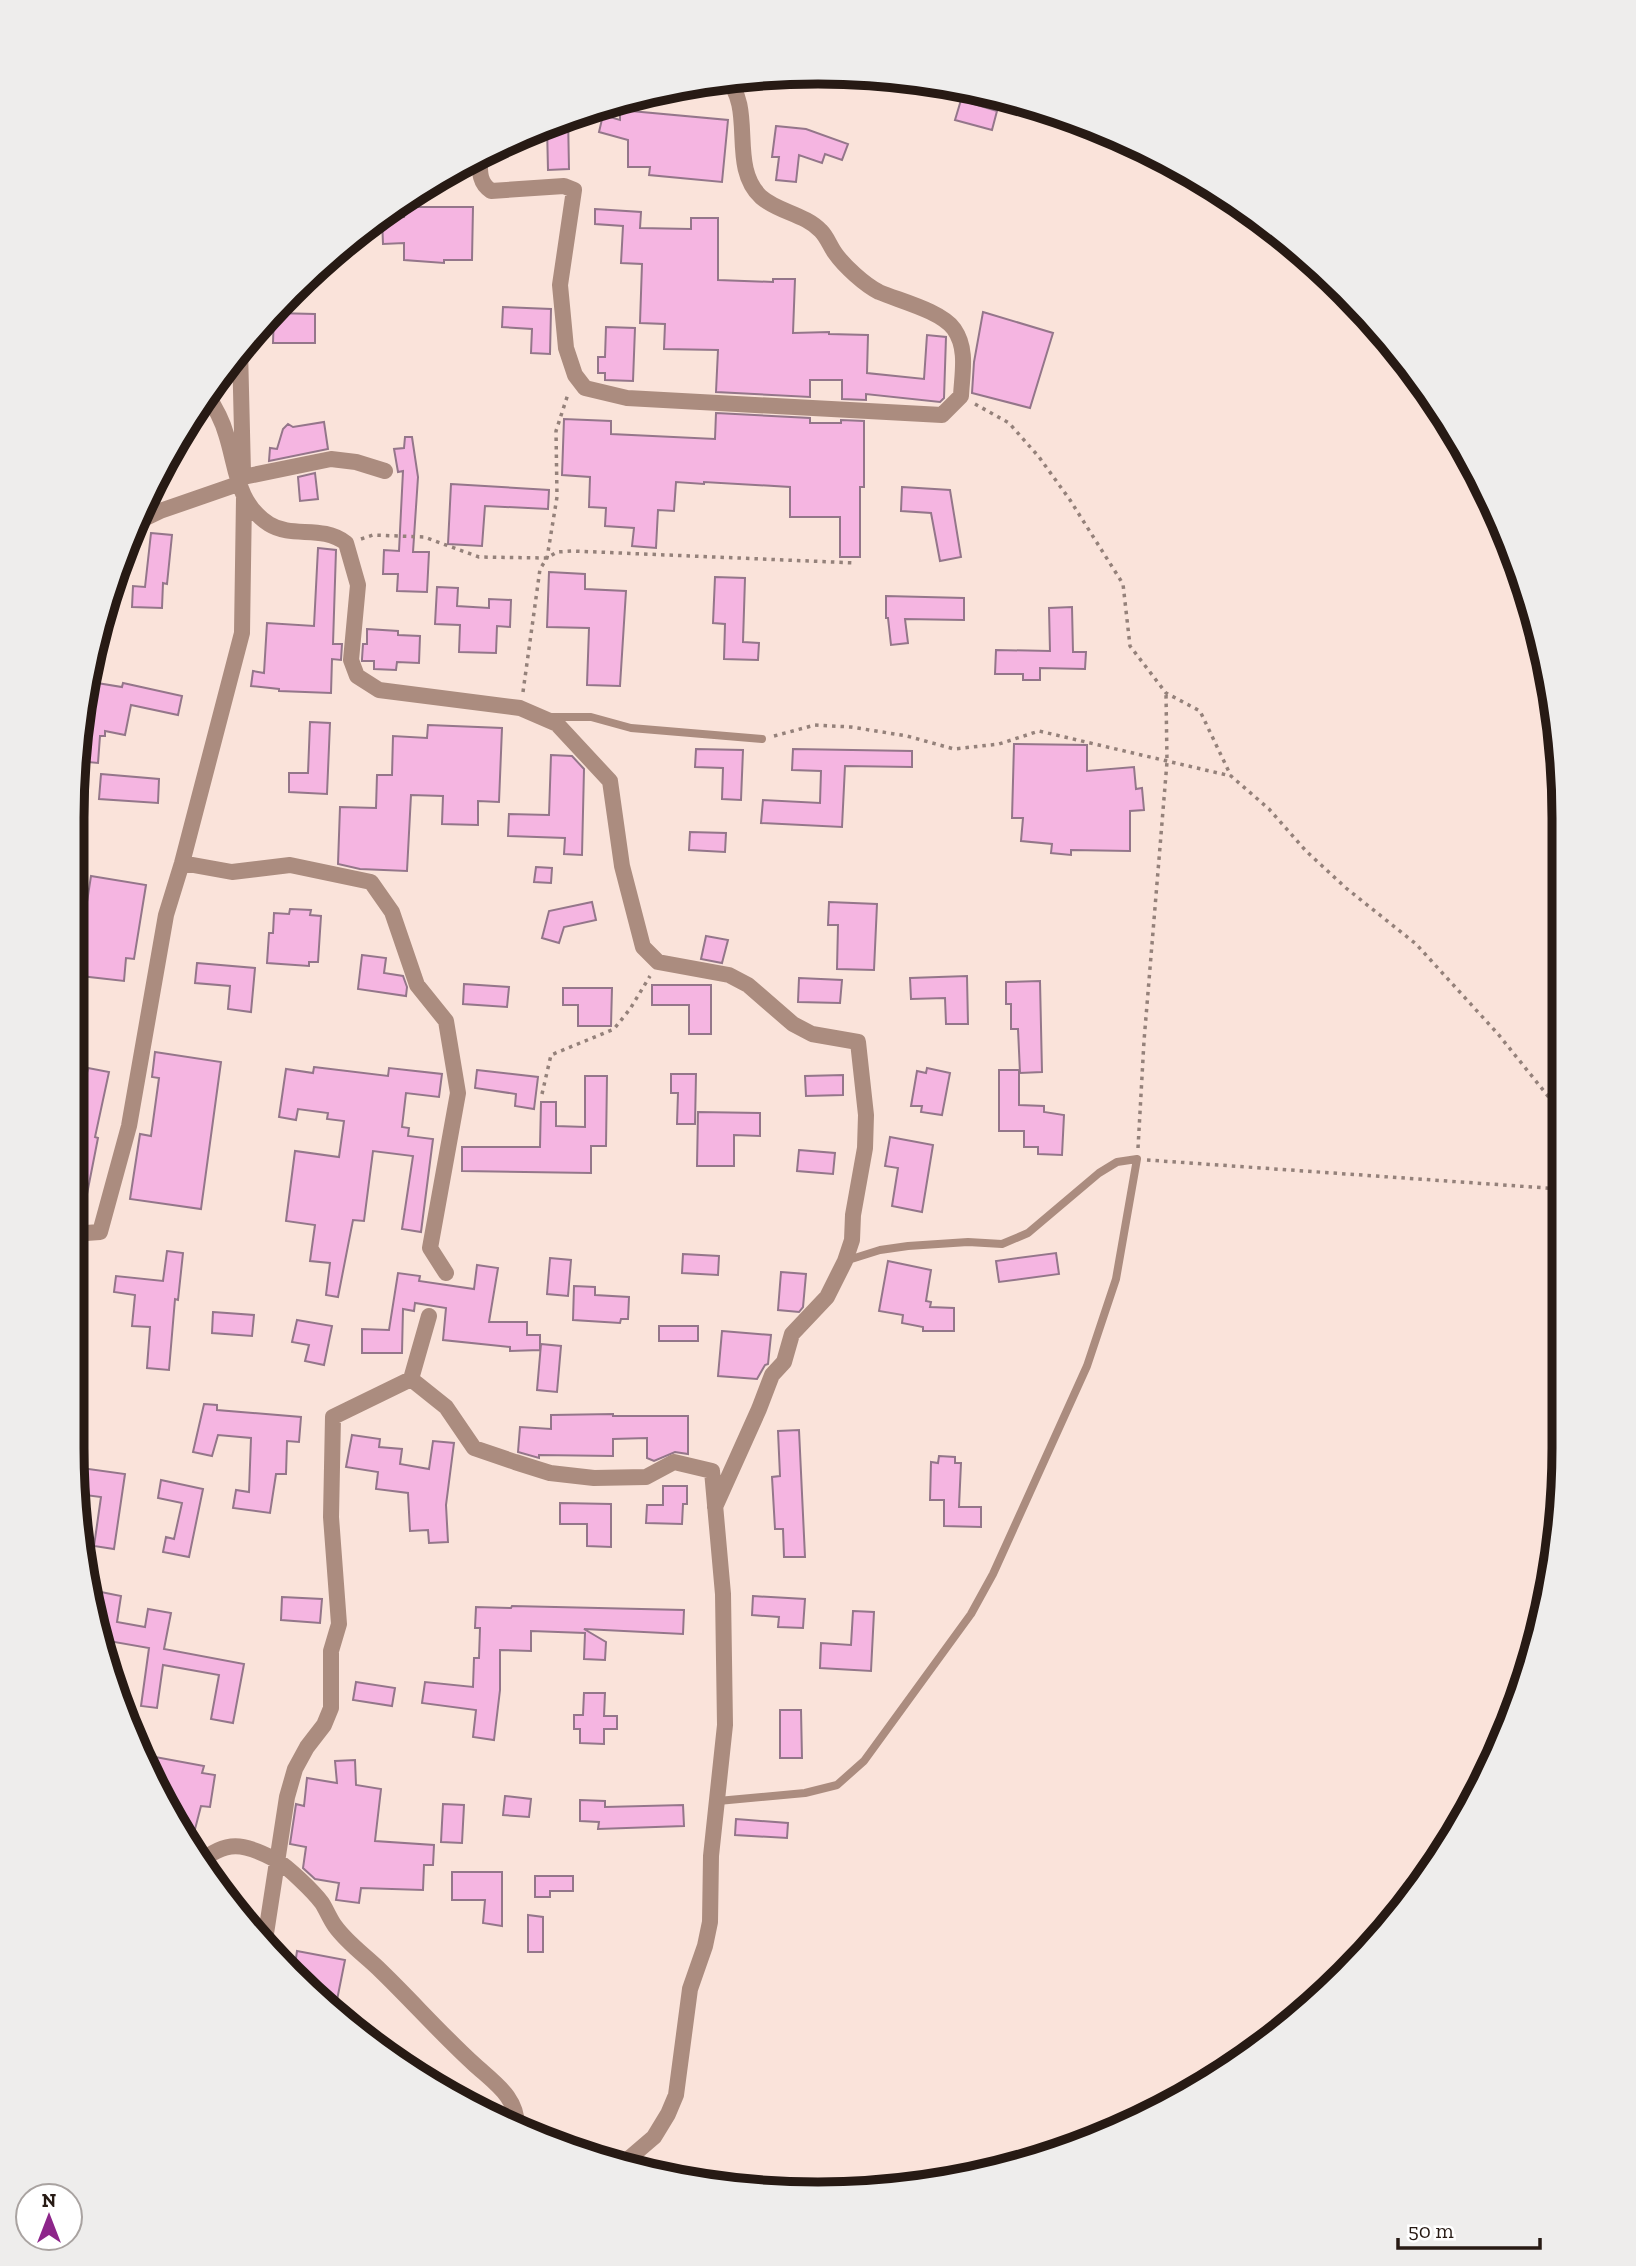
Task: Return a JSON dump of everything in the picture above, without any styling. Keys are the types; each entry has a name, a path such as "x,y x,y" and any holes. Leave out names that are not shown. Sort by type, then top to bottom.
{"street":[{"path":"480,167 481,180 491,191 564,186 573,190 560,285 566,348 575,375 585,388 627,398 942,415 961,396 963,359 960,341 947,321 875,290 837,256 822,231 761,196 750,181 745,163 739,98 736,89"},
{"path":"240,366 241,481"},
{"path":"84,1233 100,1231 129,1126 166,915 242,632 244,499 227,434 212,405"},
{"path":"150,516 241,481 331,459 356,462 385,471"},
{"path":"244,499 251,509 270,525 283,529 329,533 346,543 358,585 352,660 357,676 379,690 520,708 543,717 557,724 610,781 622,866 643,947 658,962 729,975 748,985 793,1024 812,1034 858,1042 866,1115 865,1148 853,1215 852,1240 827,1297 792,1334 784,1362 772,1375 715,1507"},
{"path":"182,863 232,872 290,865 371,882 392,912 417,985 446,1021 458,1093 430,1248 446,1273"},
{"path":"266,1932 287,1797 295,1769 324,1725 331,1708 331,1651 339,1624 331,1517 333,1417 411,1379 429,1316"},
{"path":"411,1379 446,1407 474,1448 550,1472 594,1478 646,1477 674,1462 712,1471 723,1594 725,1725 711,1856 710,1922 690,1989 676,2095 654,2137 631,2158"},
{"path":"208,1856 225,1846 247,1847 279,1861 320,1901 335,1926 355,1948 508,2096 517,2117"}],"lane":[{"path":"543,717 591,717 631,728 762,739"},
{"path":"718,1801 805,1793 837,1785 864,1761 971,1614 993,1574 1087,1366 1116,1279 1137,1159 1117,1163 1099,1173 1028,1233 1002,1244 968,1242 908,1246 880,1250 845,1261"}],"path":[{"path":"520,708 540,569 547,558 557,497 556,431 575,375"},
{"path":"961,396 1009,423 1039,457 1070,500 1123,584 1130,646 1166,693 1200,711 1231,776 1269,808 1306,851 1346,888 1416,944 1498,1034 1552,1101"},
{"path":"346,543 373,535 424,537 479,557 547,558 557,552 573,551 856,563"},
{"path":"1166,693 1167,762 1137,1159 1552,1188"},
{"path":"762,739 815,725 851,727 907,736 954,749 999,744 1039,731 1231,776"},
{"path":"542,1094 551,1055 614,1029 630,1009 658,962"}],"building":[{"path":"961,100 997,111 992,130 955,120"},
{"path":"624,110 728,120 722,182 649,175 650,167 628,167 628,140 599,132 603,117 620,120 620,111"},
{"path":"776,126 806,129 848,144 842,160 825,154 822,163 799,155 796,182 776,180 779,157 772,157"},
{"path":"568,128 569,169 548,170 547,136"},
{"path":"412,207 473,207 472,260 444,260 444,263 404,260 404,243 383,244 382,228 397,217 404,217 404,212"},
{"path":"595,209 641,212 640,228 691,229 691,218 718,218 718,280 773,282 773,279 795,279 793,333 868,335 867,373 924,379 927,335 946,337 944,398 940,402 866,394 866,400 842,399 842,380 810,380 810,397 716,392 718,350 664,349 665,324 640,323 642,264 621,263 623,226 595,224"},
{"path":"503,307 551,309 550,354 531,353 532,329 502,327"},
{"path":"983,312 1053,333 1030,408 972,393 974,362"},
{"path":"286,313 315,314 315,343 273,343 274,326"},
{"path":"606,327 635,328 633,381 605,380 605,373 598,373 598,357 605,357"},
{"path":"716,413 810,418 810,423 864,421 860,557 840,557 840,517 790,517 790,487 704,482 676,482 674,511 658,510 656,548 632,546 634,528 605,526 606,508 589,507 590,477 562,475 564,419 611,421 611,434 715,439"},
{"path":"324,422 328,449 269,461 270,448 277,449 283,429 288,424 293,427"},
{"path":"405,437 412,437 418,477 413,552 429,552 427,592 397,591 398,574 383,574 384,550 399,551 403,471 398,472 394,449 404,448"},
{"path":"315,473 318,499 300,501 298,477"},
{"path":"451,484 549,490 548,509 485,506 482,546 448,544"},
{"path":"902,487 950,490 961,557 940,561 931,513 901,511"},
{"path":"151,533 172,535 167,584 163,583 162,608 132,607 133,586 145,587"},
{"path":"318,548 336,550 333,644 342,644 341,660 332,659 331,693 279,691 251,686 253,671 264,673 267,623 314,626"},
{"path":"549,572 585,574 585,589 626,591 620,686 587,685 589,628 547,627"},
{"path":"715,577 745,578 743,642 759,643 758,660 724,659 725,624 713,623"},
{"path":"437,587 458,588 457,606 489,608 489,599 511,600 510,627 497,626 496,653 459,652 460,625 435,624"},
{"path":"886,596 964,598 964,620 905,619 908,643 891,645 886,618"},
{"path":"1072,607 1073,652 1086,652 1085,669 1040,668 1040,680 1023,680 1023,674 995,674 996,650 1050,651 1049,608"},
{"path":"367,629 420,636 419,663 397,662 396,670 374,669 374,661 362,661 363,644 367,644"},
{"path":"97,683 122,687 123,683 182,696 178,715 131,705 125,735 105,731 105,736 100,736 98,763 87,762"},
{"path":"310,722 330,723 327,794 289,792 289,773 308,773"},
{"path":"428,725 502,728 499,802 478,801 478,825 442,824 443,796 411,795 407,871 360,869 338,864 340,807 376,808 377,775 392,775 393,736 427,738"},
{"path":"1014,744 1087,745 1087,771 1134,767 1136,789 1142,788 1144,810 1130,811 1130,851 1071,850 1071,855 1051,853 1052,844 1021,841 1023,818 1012,818"},
{"path":"696,749 743,750 741,800 722,799 723,768 695,767"},
{"path":"793,749 912,751 912,767 845,766 842,827 761,823 763,800 820,803 821,771 792,770"},
{"path":"551,755 572,756 584,769 582,855 564,854 565,838 508,836 509,814 549,815"},
{"path":"101,774 159,779 158,803 99,799"},
{"path":"690,832 726,833 725,852 689,850"},
{"path":"536,867 552,868 551,883 534,882"},
{"path":"91,876 146,885 134,959 126,958 124,981 84,976 84,921"},
{"path":"592,902 596,920 564,927 559,943 542,938 549,911"},
{"path":"829,902 877,904 874,970 837,969 838,925 828,925"},
{"path":"290,909 311,910 310,915 321,916 318,962 309,962 309,966 267,963 269,933 273,933 274,913 289,914"},
{"path":"706,936 728,940 722,963 701,959"},
{"path":"362,955 386,958 384,973 403,976 407,987 406,996 358,989"},
{"path":"197,963 255,968 251,1012 228,1009 230,986 195,983"},
{"path":"967,976 968,1024 946,1024 945,998 911,999 910,978"},
{"path":"799,978 842,980 840,1003 798,1002"},
{"path":"1040,981 1042,1072 1020,1073 1018,1029 1011,1029 1011,1004 1006,1004 1006,982"},
{"path":"464,984 509,987 507,1007 463,1004"},
{"path":"652,985 711,985 711,1034 689,1034 689,1005 652,1005"},
{"path":"563,988 612,988 611,1026 578,1026 578,1005 563,1005"},
{"path":"155,1052 221,1062 201,1209 130,1199 140,1134 151,1136 159,1078 152,1077"},
{"path":"314,1067 388,1076 389,1068 442,1074 439,1097 406,1093 402,1127 409,1128 408,1136 433,1139 421,1232 402,1229 413,1156 373,1151 364,1221 353,1220 338,1297 326,1295 330,1263 310,1261 315,1225 286,1221 295,1151 339,1157 344,1121 327,1119 328,1113 298,1109 296,1120 279,1117 286,1069 313,1073"},
{"path":"88,1068 109,1072 95,1137 98,1138 87,1194 84,1193 84,1087"},
{"path":"927,1068 950,1073 942,1115 921,1112 922,1106 911,1106 917,1071 926,1073"},
{"path":"477,1070 538,1077 534,1109 515,1106 516,1094 475,1088"},
{"path":"999,1070 1019,1070 1019,1105 1044,1106 1044,1112 1064,1115 1062,1155 1038,1154 1038,1147 1024,1147 1024,1131 999,1131"},
{"path":"671,1074 696,1074 695,1124 677,1124 678,1093 671,1093"},
{"path":"843,1075 843,1095 806,1096 805,1076"},
{"path":"585,1076 607,1076 606,1146 591,1146 591,1173 462,1171 462,1147 540,1147 541,1102 556,1102 556,1126 585,1127"},
{"path":"698,1112 760,1113 760,1136 734,1135 734,1166 697,1166"},
{"path":"890,1137 933,1145 922,1212 892,1206 898,1168 885,1166"},
{"path":"799,1150 835,1153 833,1174 797,1171"},
{"path":"167,1251 183,1253 178,1300 175,1299 169,1370 147,1368 150,1327 132,1326 135,1295 114,1292 116,1276 163,1281"},
{"path":"1056,1253 1059,1274 999,1282 996,1261"},
{"path":"683,1254 719,1256 718,1275 682,1273"},
{"path":"550,1258 571,1260 568,1296 547,1294"},
{"path":"888,1261 931,1270 926,1301 931,1302 930,1307 954,1308 954,1331 923,1331 923,1327 902,1323 903,1315 879,1311"},
{"path":"477,1265 498,1268 489,1322 527,1322 527,1335 540,1335 540,1350 510,1351 510,1347 443,1340 446,1308 415,1303 414,1311 403,1309 402,1353 362,1353 362,1329 389,1330 398,1273 420,1276 419,1281 474,1289"},
{"path":"781,1272 806,1274 803,1307 799,1312 778,1310"},
{"path":"574,1286 595,1287 595,1295 629,1297 628,1319 621,1319 620,1323 573,1320"},
{"path":"213,1312 254,1315 252,1336 212,1333"},
{"path":"297,1320 332,1326 324,1365 305,1361 309,1345 292,1342"},
{"path":"659,1326 698,1326 698,1341 659,1341"},
{"path":"722,1331 771,1335 768,1364 757,1379 718,1376"},
{"path":"541,1344 561,1346 557,1392 537,1390"},
{"path":"204,1404 217,1405 217,1410 301,1417 299,1442 287,1441 286,1474 276,1474 270,1513 233,1508 236,1490 249,1492 251,1438 218,1435 212,1456 193,1452"},
{"path":"551,1415 688,1416 688,1454 675,1452 654,1461 647,1458 647,1438 613,1439 613,1456 539,1455 539,1458 518,1452 520,1427 551,1429"},
{"path":"799,1430 805,1557 784,1557 783,1529 775,1529 772,1477 780,1476 778,1431"},
{"path":"352,1435 380,1439 379,1447 402,1449 400,1464 429,1469 433,1441 454,1443 446,1505 448,1542 429,1543 428,1530 410,1531 408,1493 376,1489 378,1472 346,1467"},
{"path":"939,1456 955,1457 955,1463 961,1463 959,1507 981,1507 981,1527 944,1526 944,1500 930,1500 931,1462 938,1463"},
{"path":"85,1468 125,1474 114,1549 94,1546 101,1497 86,1495"},
{"path":"161,1480 203,1489 189,1557 163,1552 166,1537 174,1539 182,1503 158,1498"},
{"path":"663,1486 687,1486 687,1504 683,1504 682,1524 646,1523 647,1505 663,1505"},
{"path":"560,1503 611,1504 611,1547 587,1546 587,1524 560,1524"},
{"path":"98,1591 121,1596 117,1622 145,1627 148,1609 171,1613 164,1649 244,1664 233,1723 211,1719 219,1675 163,1665 157,1708 141,1706 149,1648 110,1641"},
{"path":"753,1596 805,1599 803,1628 778,1627 779,1617 752,1615"},
{"path":"282,1597 322,1599 320,1623 281,1620"},
{"path":"476,1607 684,1610 683,1634 584,1629 606,1642 605,1660 584,1659 585,1633 531,1631 531,1651 500,1650 500,1690 494,1740 473,1737 476,1710 422,1703 425,1682 473,1687 474,1658 479,1658 480,1628 475,1628"},
{"path":"853,1611 874,1612 871,1671 820,1668 821,1643 851,1645"},
{"path":"356,1682 395,1688 392,1706 353,1700"},
{"path":"584,1693 605,1693 604,1716 617,1716 617,1729 604,1729 604,1744 580,1743 580,1729 574,1729 574,1715 583,1715"},
{"path":"780,1710 801,1710 802,1758 780,1758"},
{"path":"152,1756 204,1766 202,1773 215,1775 210,1807 201,1806 194,1833"},
{"path":"355,1760 356,1785 381,1789 375,1841 434,1845 433,1865 424,1865 423,1890 361,1888 359,1903 336,1900 339,1883 315,1879 303,1868 306,1847 290,1844 296,1804 304,1806 307,1778 337,1783 335,1761"},
{"path":"505,1796 531,1799 529,1817 503,1815"},
{"path":"580,1800 605,1801 605,1807 683,1805 684,1826 598,1829 599,1822 580,1821"},
{"path":"443,1804 464,1805 462,1843 441,1842"},
{"path":"736,1819 788,1823 787,1838 735,1835"},
{"path":"452,1872 502,1872 502,1926 483,1923 485,1900 452,1900"},
{"path":"535,1876 573,1876 573,1891 550,1891 550,1897 535,1897"},
{"path":"528,1915 543,1917 543,1952 528,1952"},
{"path":"297,1951 345,1960 337,2002 299,1967 295,1963"}]}
